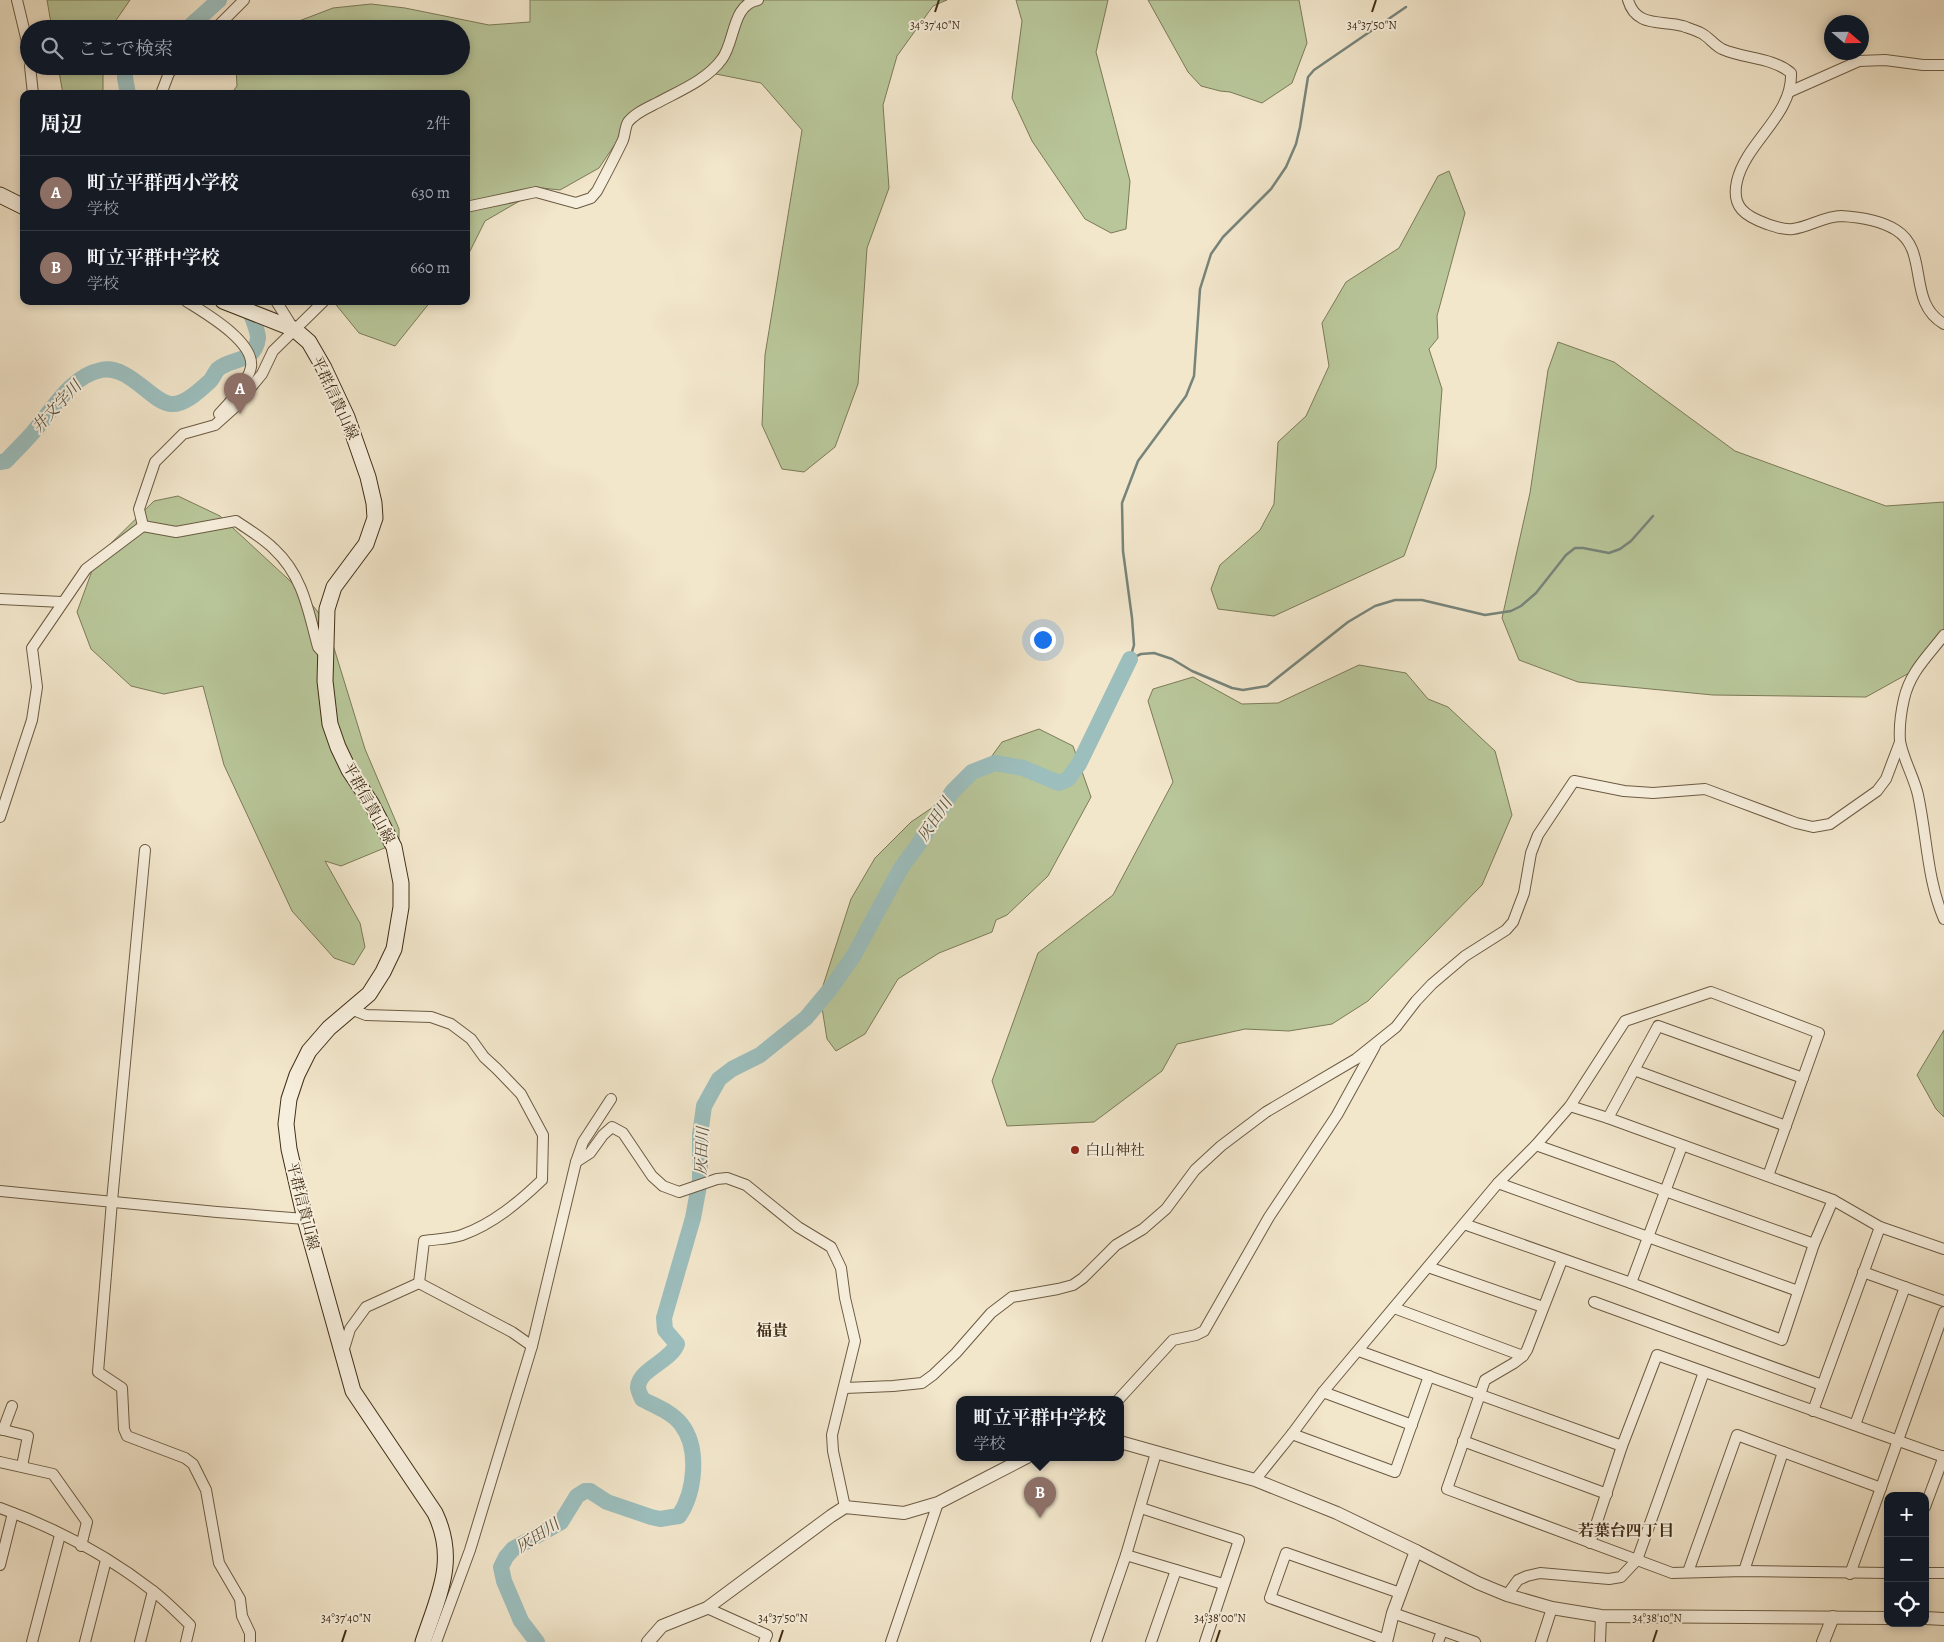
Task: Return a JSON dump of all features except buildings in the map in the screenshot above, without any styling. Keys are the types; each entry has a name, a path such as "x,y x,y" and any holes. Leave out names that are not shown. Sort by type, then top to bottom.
{"main road":[{"path":"4,197 20,205"},
{"name":"平群信貴山線","path":"233,305 294,329 309,342 348,417 368,477 374,503 375,518 366,544 334,588 327,608 325,680 330,724 348,770 371,803 394,847 402,883 401,907 394,949 383,972 369,994 329,1028 309,1051 297,1075 289,1100 286,1124 289,1149 305,1218 353,1391 435,1513 443,1532 446,1552 445,1572 423,1642"}],"street":[{"path":"17,0 22,20"},
{"path":"224,20 244,0"},
{"path":"470,206 536,192 576,202 591,198 597,191 624,138 627,123 640,112 707,74 723,58 743,8 752,1 758,0"},
{"path":"1628,0 1638,16 1655,23 1680,25 1701,33 1720,48 1784,68 1791,73 1789,92 1781,108 1748,156 1738,178 1735,192 1736,202 1746,214 1780,228 1792,229 1839,216 1869,219 1896,230 1906,239 1913,251 1926,308 1937,320 1944,324"},
{"path":"1789,92 1859,61 1885,60 1922,65 1944,65"},
{"path":"31,75 33,90"},
{"path":"163,90 169,75"},
{"path":"192,305 220,322 248,354 251,366 245,379 226,407 207,428"},
{"path":"279,305 294,329"},
{"path":"143,526 139,509 155,462 183,434 215,425 234,408 262,374 273,351 320,305"},
{"path":"0,817 32,720 37,687 32,648 86,569 143,526 176,532 236,521 274,548 294,572 300,582 318,647 326,655"},
{"path":"0,599 62,602"},
{"path":"1944,635 1911,676 1904,698 1900,726 1900,742 1918,794 1931,881 1944,919"},
{"path":"845,1388 922,1383 956,1352 991,1313 1012,1297 1058,1289 1084,1278 1116,1245 1143,1229 1166,1209 1195,1170 1220,1146 1266,1112 1356,1059 1396,1027 1432,984 1465,956 1506,930 1513,922 1524,893 1531,853 1538,835 1574,782 1624,791 1653,793 1705,789 1796,823 1814,827 1830,824 1877,791 1886,779 1900,742"},
{"path":"145,850 98,1372 122,1388 124,1429 127,1436 185,1458 193,1464 206,1490 220,1563 240,1599 242,1616 250,1633 250,1642"},
{"path":"1255,1480 1323,1392 1498,1183 1536,1145 1570,1106 1625,1021 1711,992 1819,1033 1768,1176"},
{"path":"352,1010 366,1015 431,1017 451,1024 471,1039 484,1057 521,1094 543,1135 542,1180 518,1203 501,1215 462,1235 424,1241 418,1283"},
{"path":"1608,1118 1658,1026 1803,1078"},
{"path":"1122,1396 1173,1340 1196,1335 1204,1331 1269,1217 1337,1116 1378,1041"},
{"path":"1634,1070 1786,1126"},
{"path":"436,1642 470,1550 532,1346 576,1162 583,1142 611,1099"},
{"path":"1570,1106 1833,1200 1880,1227 1944,1249"},
{"path":"576,1162 590,1153 603,1134 612,1127 623,1133 652,1176 663,1186 679,1192 716,1178 733,1180 746,1185 798,1227 831,1247 841,1268 845,1298 855,1340 845,1388 832,1435 833,1451 846,1507"},
{"path":"1536,1145 1814,1244"},
{"path":"1631,1283 1682,1146"},
{"path":"1498,1183 1798,1291"},
{"path":"0,1191 217,1212 305,1218"},
{"path":"1464,1224 1631,1283 1782,1340 1814,1244 1833,1200"},
{"path":"1813,1410 1880,1227"},
{"path":"1562,1260 1523,1356 1486,1380 1447,1489 1672,1573 1744,1571 1884,1573"},
{"path":"1428,1268 1543,1307"},
{"path":"1863,1272 1944,1301"},
{"path":"418,1283 512,1332 532,1346"},
{"path":"342,1354 350,1329 366,1307 418,1283"},
{"path":"1856,1425 1905,1287"},
{"path":"1594,1302 1822,1385"},
{"path":"1394,1308 1523,1356"},
{"path":"1850,1574 1944,1312"},
{"path":"1359,1351 1622,1446"},
{"path":"1590,1543 1622,1446 1658,1355 1944,1457 1929,1496"},
{"path":"1507,1594 1518,1580 1540,1573 1609,1579 1621,1577 1637,1560 1704,1372"},
{"path":"1292,1434 1395,1472 1429,1376"},
{"path":"1323,1392 1412,1425"},
{"path":"12,1406 2,1430 28,1436 22,1466"},
{"path":"1688,1572 1737,1435 1881,1488"},
{"path":"1463,1441 1607,1494"},
{"path":"1124,1443 1255,1480 1336,1512 1478,1583 1552,1608 1601,1616 1884,1618"},
{"path":"1744,1571 1783,1452"},
{"path":"1096,1642 1126,1555 1156,1453"},
{"path":"648,1642 662,1626 707,1608 831,1516 846,1507 904,1512 938,1503 1019,1461"},
{"path":"0,1462 53,1474 87,1522 81,1546"},
{"path":"891,1642 938,1503"},
{"path":"0,1508 81,1546 153,1591 190,1625 186,1642"},
{"path":"1140,1508 1239,1540 1205,1642"},
{"path":"0,1565 13,1513"},
{"path":"32,1642 60,1535"},
{"path":"1400,1594 1286,1553 1270,1598 1386,1641 1393,1612 1400,1594 1416,1551"},
{"path":"1126,1555 1223,1584"},
{"path":"84,1642 106,1560"},
{"path":"1151,1642 1176,1570"},
{"path":"1929,1573 1944,1573"},
{"path":"140,1642 153,1591"},
{"path":"707,1608 766,1634 764,1642"},
{"path":"1541,1642 1552,1608"},
{"path":"1393,1612 1475,1642"},
{"path":"1600,1642 1601,1616"},
{"path":"1823,1642 1833,1617"},
{"path":"1929,1618 1944,1618"},
{"path":"1438,1642 1442,1631"}],"green space":[{"path":"47,0 130,0 116,20 50,20"},
{"path":"530,0 947,0 933,6 897,56 883,105 889,188 867,248 858,384 835,447 804,472 782,469 762,425 765,355 802,130 761,83 706,72 638,110 599,168 560,190 542,188 485,221 470,251 470,90 234,90 237,86 236,75 470,75 470,21 489,25 530,22"},
{"path":"1016,0 1108,0 1096,52 1130,181 1126,229 1111,233 1085,219 1032,141 1012,98 1022,21"},
{"path":"1148,0 1299,0 1307,43 1292,83 1262,103 1230,92 1201,86 1188,72"},
{"path":"371,4 405,8 464,20 302,20 333,8"},
{"path":"60,75 103,75 103,90 62,90"},
{"path":"1449,171 1465,213 1437,316 1438,338 1429,349 1442,389 1436,468 1404,556 1274,616 1218,609 1211,589 1220,565 1260,530 1274,504 1278,442 1306,416 1329,366 1322,323 1346,282 1399,248 1438,176"},
{"path":"336,305 428,305 395,346 359,333"},
{"path":"1558,342 1614,362 1735,451 1886,506 1944,502 1944,641 1911,672 1866,697 1713,695 1578,682 1519,660 1502,618 1530,493 1548,370"},
{"path":"178,496 220,516 301,591 326,622 365,749 399,829 399,842 341,866 325,861 360,923 365,947 354,965 334,958 292,911 224,765 203,686 164,694 131,686 91,649 77,612 97,557 154,501"},
{"path":"1359,665 1406,673 1428,699 1448,707 1495,751 1512,815 1482,885 1368,1001 1332,1024 1289,1031 1245,1029 1177,1044 1162,1071 1094,1122 1007,1126 992,1081 1038,953 1113,895 1173,782 1148,701 1153,689 1193,677 1242,704 1278,703"},
{"path":"1039,729 1073,746 1091,797 1048,876 1007,915 996,920 992,932 939,953 898,979 865,1034 836,1051 827,1039 820,995 851,899 875,858 911,822 976,778 1002,742"},
{"path":"1944,1030 1944,1117 1936,1109 1917,1075"}],"waterway":[{"name":"井文字川","path":"197,20 219,0"},
{"path":"1130,659 1134,645 1123,551 1122,503 1138,461 1186,396 1194,376 1200,289 1211,254 1223,237 1271,189 1286,167 1296,144 1308,77 1314,70 1406,7"},
{"name":"井文字川","path":"125,75 127,90"},
{"name":"井文字川","path":"0,462 6,461 35,430 64,394 90,373 101,370 121,373 164,402 171,404 182,402 192,396 210,381 218,369 247,356 256,346 258,334 248,305"},
{"path":"1130,659 1141,654 1154,653 1172,659 1192,671 1232,688 1243,690 1267,686 1348,622 1375,606 1395,600 1422,600 1485,615 1511,611 1521,606 1536,593 1566,555 1575,548 1609,553 1620,549 1631,541 1653,516"},
{"name":"灰田川","path":"537,1642 521,1621 504,1581 501,1567 513,1549 561,1522 577,1496 585,1491 590,1491 607,1502 660,1519 679,1516 689,1495 692,1483 693,1457 687,1434 673,1416 642,1399 638,1387 644,1375 669,1355 677,1344 665,1330 664,1318 693,1218 700,1180 700,1135 704,1106 719,1079 732,1069 760,1055 806,1018 831,988 854,955 901,868 952,792 972,772 995,763 1023,768 1059,783 1068,779 1079,764 1130,659"}],"place":[{"name":"町立平群西小学校","path":"240,414"},
{"name":"白山神社","path":"1075,1150"},
{"name":"町立平群中学校","path":"1040,1518"}],"district":[{"name":"福貴","path":"772,1330"},
{"name":"若葉台四丁目","path":"1626,1530"}]}
